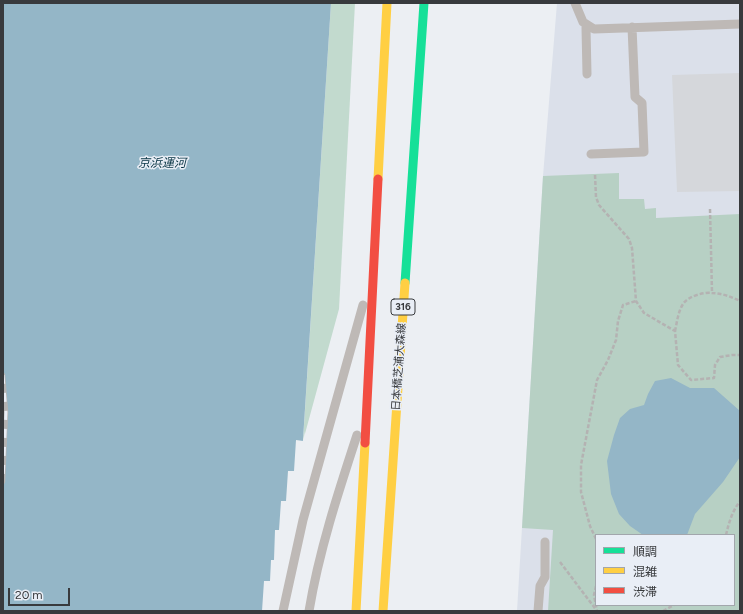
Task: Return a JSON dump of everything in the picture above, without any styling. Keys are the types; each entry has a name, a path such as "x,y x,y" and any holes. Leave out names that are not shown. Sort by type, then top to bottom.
{"main road":[{"path":"356,611 387,3"},
{"name":"日本橋芝浦大森線","path":"383,611 424,3"}],"lane":[{"path":"575,3 583,22 594,29 740,24"},
{"path":"587,25 587,74"},
{"path":"591,154 644,152 642,103 635,97 632,27"},
{"path":"283,611 303,520 374,265"},
{"path":"309,611 323,545 337,496 366,407"},
{"path":"538,611 540,586 545,577 545,542"}],"path":[{"path":"595,176 596,197 599,205 629,239 632,248 636,301 644,313 675,331"},
{"path":"710,210 712,292"},
{"path":"740,301 732,297 712,292 695,296 684,303 678,317 675,331 678,365 691,380 714,378 715,365 720,357 732,355 740,356"},
{"path":"595,537 590,526 581,492 581,465 597,380 608,360 616,340 618,321 624,305 636,301"},
{"path":"726,534 728,522 733,510 740,501"},
{"path":"545,542 597,611"},
{"path":"595,590 595,600"},
{"path":"663,611 672,606"}],"shaded area":[{"path":"557,3 740,3 740,611 517,611 543,176"}],"green space":[{"path":"331,3 355,3 339,309 303,441"},
{"path":"619,173 619,199 644,199 645,209 656,208 656,218 740,214 740,611 548,611 553,530 522,528 543,176"}],"water":[{"name":"京浜運河","path":"3,3 331,3 292,611 3,611"},
{"path":"671,378 690,388 714,388 740,411 740,457 723,482 695,514 687,534 642,534 630,526 619,514 611,494 607,461 620,418 630,409 644,405 655,381"}],"pier":[{"path":"305,431 294,611 262,611 264,581 270,581 271,560 274,560 275,530 279,530 281,501 286,501 288,471 294,471 296,440 303,441"}],"building":[{"path":"740,73 740,191 677,192 672,75"}],"railway":[{"path":"3,375 6,412 3,482"}],"traffic: fast":[{"path":"405,283 424,3"}],"traffic: slow":[{"path":"378,179 387,3"},
{"path":"383,611 405,283"},
{"path":"356,611 365,443"}],"traffic: jam":[{"path":"365,443 378,179"}]}
